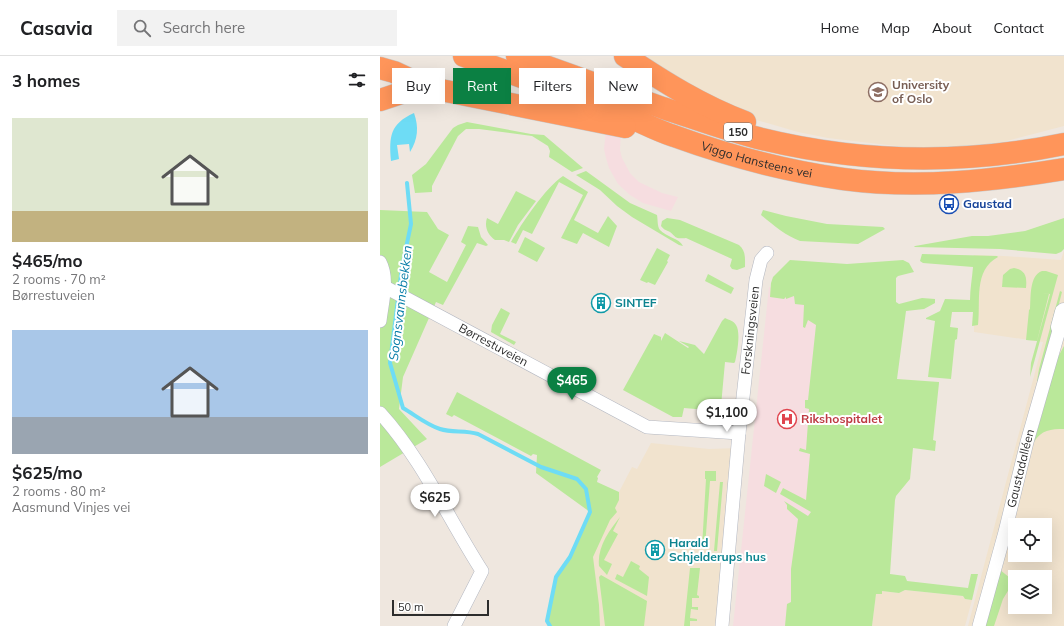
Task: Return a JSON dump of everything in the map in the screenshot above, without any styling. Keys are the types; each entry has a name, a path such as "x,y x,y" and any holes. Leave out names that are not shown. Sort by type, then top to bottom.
{"highway":[{"name":"Viggo Hansteens vei","path":"464,56 619,113 673,136 715,150 773,166 844,179 918,183 982,181 1064,169"},
{"name":"Viggo Hansteens vei","path":"517,56 677,112 758,138 817,150 862,156 911,159 969,158 1006,154 1064,144"},
{"path":"625,56 660,79 698,100 753,124 789,134 835,143 895,150 934,151 969,158"},
{"path":"380,68 392,71"},
{"path":"445,91 673,136"},
{"path":"380,100 392,96"}],"street":[{"name":"Forskningsveien","path":"722,626 739,433 756,280 761,260 767,253"},
{"path":"380,262 388,289 382,302 380,321"},
{"name":"Børrestuveien","path":"388,289 647,427 739,433"},
{"name":"Gaustadalléen","path":"979,626 1005,532 1027,442 1063,322"},
{"path":"380,413 394,428 423,472 482,571 454,626"}],"shaded area":[{"path":"632,56 648,56 644,68 628,68"},
{"name":"University of Oslo","path":"648,56 1064,56 1064,126 976,149 905,147 828,138 798,132 753,119 645,64"},
{"path":"615,104 631,104 621,131 620,150 622,158 630,173 639,182 662,193 678,197 671,211 643,203 630,195 618,184 609,168 604,149 606,130"},
{"path":"1064,250 1064,626 968,626 1043,342 974,332 974,255 1061,260"},
{"name":"Rikshospitalet","path":"769,287 797,289 828,324 800,626 733,626"},
{"path":"651,443 709,449 738,448 722,626 550,626 556,577 570,557 598,494 619,500 619,492 632,467 637,469"},
{"path":"905,590 963,596 965,599 972,600 965,626 872,626 876,593 882,591 899,593"}],"green space":[{"path":"467,122 544,135 583,168 572,172 549,157 550,151 548,146 532,136 479,129 466,129 458,136 432,186 432,192 415,193 412,175 426,164 453,128"},
{"path":"586,171 630,203 657,215 660,230 679,241 683,246 632,217 617,206 600,190 576,175"},
{"path":"563,176 588,192 574,220 598,233 608,216 617,226 609,247 583,233 577,244 561,238 583,195 559,182 532,234 523,230 516,244 511,242 542,197"},
{"path":"516,191 536,201 518,225 509,242 504,240 495,240 490,236 487,230 487,218 498,224"},
{"path":"380,210 427,212 438,229 449,235 429,272 447,282 466,245 461,242 468,226 478,227 481,237 488,245 486,246 477,243 443,305 436,302 403,377 399,409 427,439 380,467"},
{"path":"763,210 827,224 883,227 885,229 858,244 800,241 785,233 761,215"},
{"path":"667,218 680,220 739,245 744,252 745,267 737,270 732,269 730,266 732,259 686,238 676,238 661,226 662,221"},
{"path":"1064,218 1064,249 1056,254 1000,249 914,247 972,236 988,236 1025,231"},
{"path":"525,237 545,248 537,262 518,252"},
{"path":"657,248 670,255 667,261 668,262 655,285 640,280"},
{"path":"922,254 998,257 990,263 981,278 978,325 972,326 973,312 952,312 950,327 958,328 957,339 955,340 951,379 928,377 935,321 926,318 940,311 945,299 970,300 973,267 923,263 920,261"},
{"path":"790,260 847,264 903,260 909,263 914,272 898,276 896,278 896,302 899,304 922,298 935,299 935,303 924,309 906,311 897,379 939,382 933,440 936,441 935,451 913,448 910,479 896,496 890,574 905,576 907,581 968,588 971,574 978,574 972,600 965,599 963,596 905,590 899,593 882,591 882,594 876,594 872,626 785,626 787,604 791,602 791,569 798,519 787,509 787,505 784,501 808,516 811,512 780,494 783,488 806,500 810,454 799,451 800,448 806,450 809,409 805,408 805,400 808,400 816,325 808,320 805,328 803,327 804,305 795,304 794,296 786,299 786,297 784,299 770,297 773,277"},
{"path":"1014,268 1021,270 1025,275 1026,288 1002,287 1003,275 1010,269"},
{"path":"1042,271 1058,275 1030,377 1031,363 1050,294 1040,293 1049,294 1037,341 1026,340 1033,282 1035,277"},
{"path":"708,274 734,288 731,294 705,281"},
{"path":"1060,291 1062,292 1039,381 1037,381 1039,369"},
{"path":"501,308 510,313 500,334 516,342 514,345 491,332 492,325"},
{"path":"725,318 733,322 737,328 738,349 734,363 725,362 720,417 727,418 725,420 707,421 707,410 684,408 682,417 673,417 623,390 654,334 661,337 661,341 665,333 688,348 689,347 679,341 695,345 704,354"},
{"path":"1064,346 1064,429 1047,431 1040,435 1034,442 1058,357"},
{"path":"457,392 601,470 597,477 597,482 619,492 619,500 615,508 617,512 610,520 593,557 600,626 548,626 547,621 556,577 570,557 590,512 536,473 537,455 533,454 531,456 454,415 452,417 446,414"},
{"path":"705,471 716,471 716,481 710,481 705,547 702,547 706,479"},
{"path":"766,474 781,482 776,493 764,486"},
{"path":"720,482 723,482 717,551 714,551"},
{"path":"620,517 613,531 618,534 604,560 612,564 607,575 599,566 600,552 608,534"},
{"path":"631,561 640,566 639,569 649,577 647,596 615,579 617,574 623,577"},
{"path":"690,568 700,568 697,595 699,598 692,598 692,607 698,607 698,610 691,609 690,618 697,619 697,621 690,621 690,626 684,626"},
{"path":"1000,570 1008,576 1008,591 1003,599 994,626 985,626"},
{"path":"601,575 647,601 644,626 605,626 599,577"}],"water":[{"path":"414,113 417,123 417,133 413,147 410,152 409,144 397,145 399,159 391,161 390,144 393,132 400,122"}],"waterway":[{"name":"Sognsvannsbekken","path":"407,183 411,224 402,267 390,363 403,408 440,429 478,434 541,467 577,479 586,489 590,512 570,557 556,577 547,621 550,626"}],"place":[{"name":"University of Oslo","path":"878,92"},
{"name":"Gaustad","path":"949,204"},
{"name":"SINTEF","path":"601,303"},
{"name":"Rikshospitalet","path":"787,419"},
{"name":"Harald Schjelderups hus","path":"655,550"}]}
